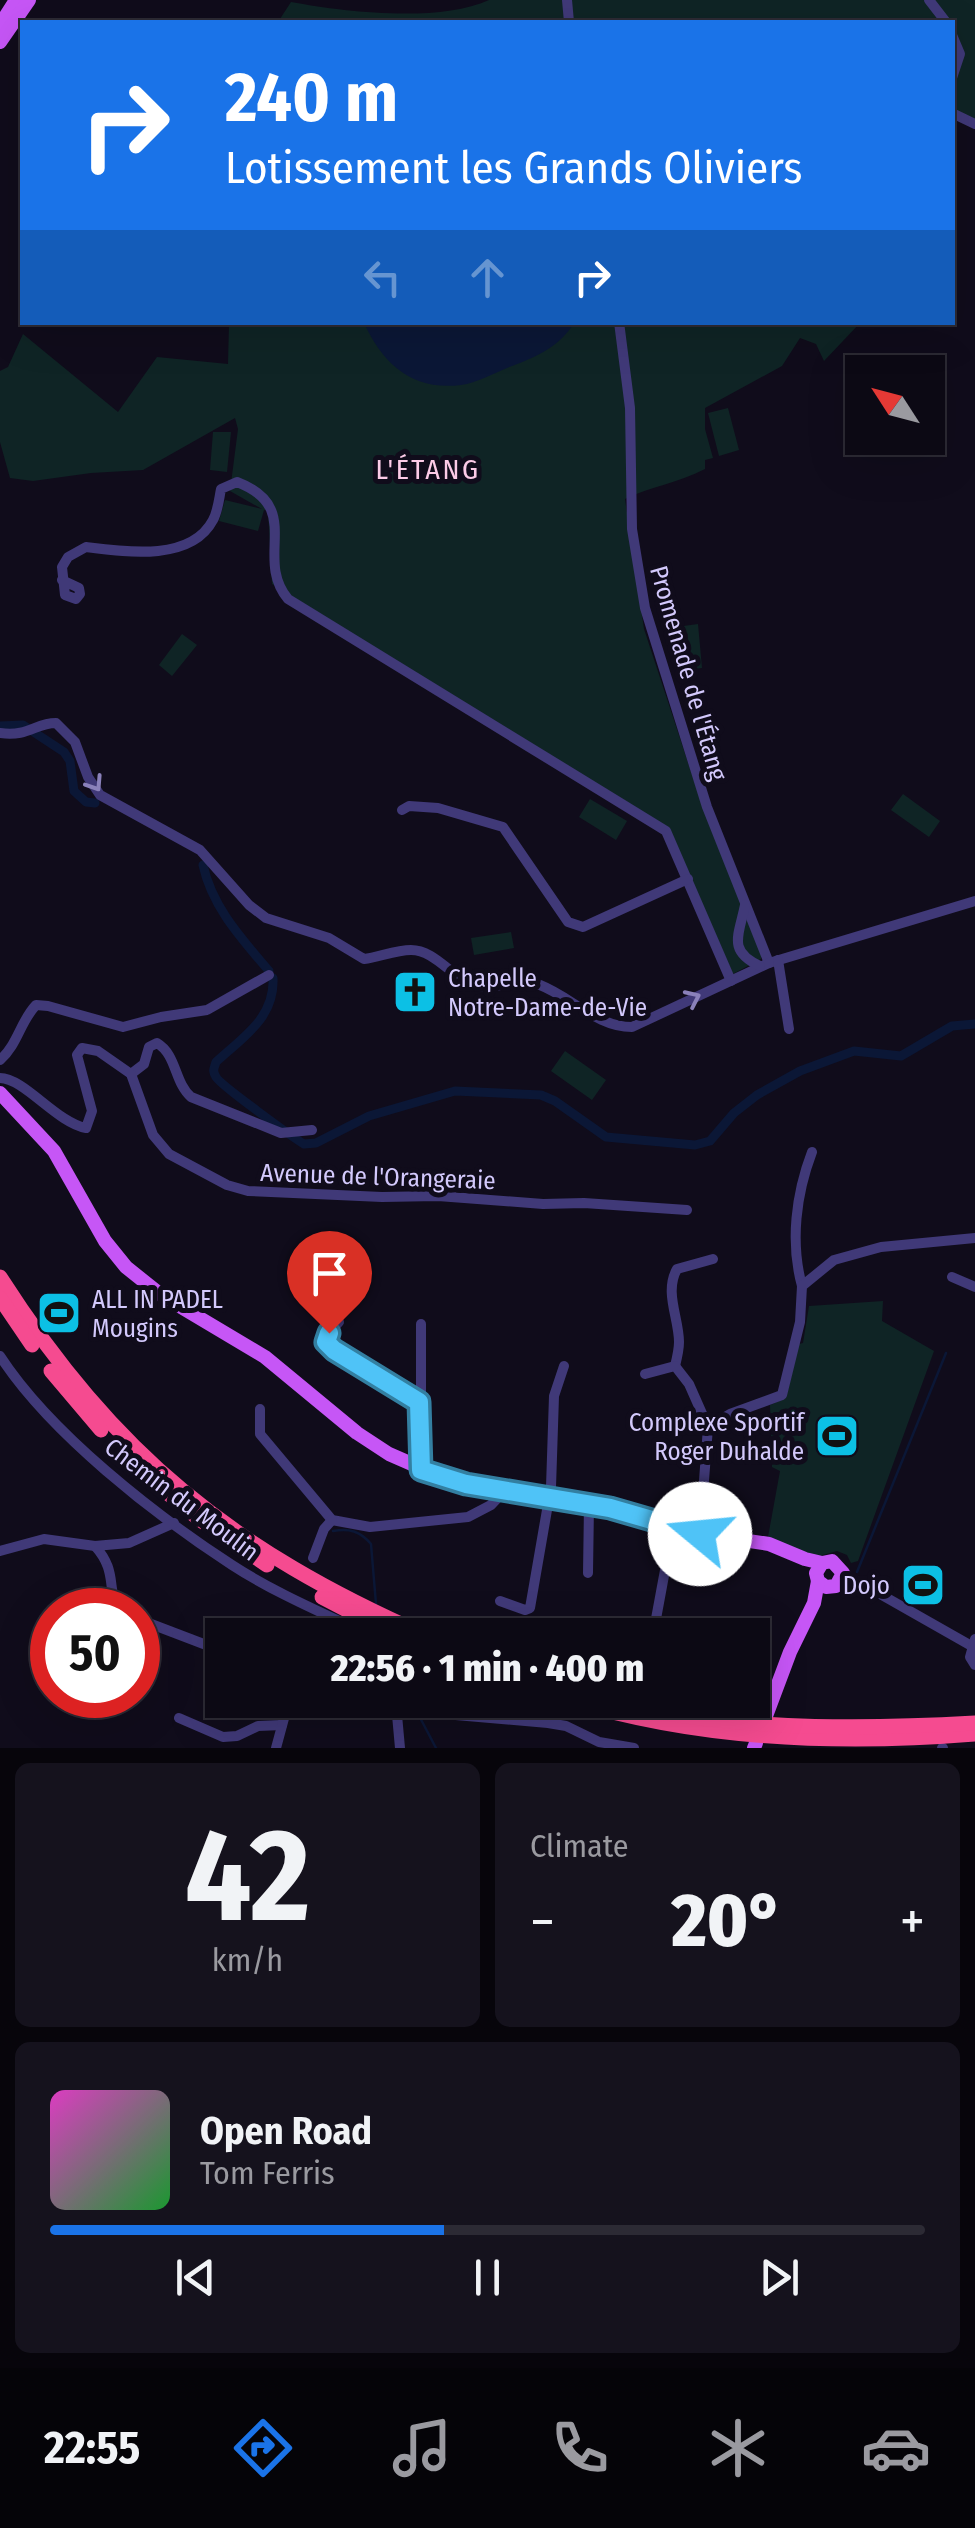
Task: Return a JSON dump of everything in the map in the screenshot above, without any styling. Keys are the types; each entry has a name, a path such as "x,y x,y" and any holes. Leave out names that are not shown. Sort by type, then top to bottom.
{"highway":[{"path":"0,1277 36,1333 83,1394 123,1439 183,1493 236,1534 293,1570 390,1618"},
{"path":"0,1298 85,1413 179,1504 279,1572 367,1618"},
{"path":"640,1718 728,1732 819,1737 975,1734"},
{"path":"712,1718 784,1725 916,1726 975,1722"}],"main road":[{"path":"0,24 16,0"},
{"path":"0,42 29,0"},
{"path":"0,1093 54,1150 105,1241 126,1267 162,1295 265,1358 370,1443 444,1478 589,1505 700,1534 757,1543 827,1578 790,1652 770,1705"}],"street":[{"path":"929,0 944,20"},
{"path":"955,42 960,54 955,69"},
{"name":"Promenade de l'Étang","path":"619,325 630,408 632,529 644,608 707,807 769,963"},
{"path":"62,580 62,567 76,550 86,547 164,552 203,534 214,518 221,489 237,482 258,490 270,502 278,586 288,599 662,828 731,981"},
{"path":"0,733 32,731 56,723 70,734 100,795 200,850 266,918 330,938 364,959 412,950 434,959 466,983 486,987 524,981 543,986 566,1002 621,1027 632,1028 769,963 975,901"},
{"path":"402,810 409,806 438,808 503,826 568,922 583,927 688,879"},
{"path":"746,904 737,945 742,955 769,963"},
{"path":"769,963 788,1029"},
{"path":"0,1060 12,1049 29,1012 36,1006 122,1027 207,1010 269,975"},
{"path":"0,1078 13,1080 69,1122 86,1128 92,1111 77,1056 82,1048 98,1051 131,1074 144,1064 149,1047 157,1043 167,1050 180,1084 191,1096 293,1134 312,1130"},
{"name":"Avenue de l'Orangeraie","path":"131,1074 152,1135 170,1154 227,1186 248,1191 450,1196 687,1210"},
{"path":"708,1427 730,1414 782,1395 800,1322 802,1286 796,1265 796,1239 799,1203 812,1152"},
{"path":"802,1286 834,1260 881,1247 975,1238"},
{"path":"700,1534 708,1427 690,1384 676,1366 679,1340 672,1278 677,1269 714,1259"},
{"path":"952,1277 975,1286"},
{"path":"339,1322 326,1342 334,1350 419,1402"},
{"path":"421,1324 421,1470"},
{"name":"Chemin du Moulin","path":"0,1356 56,1424 174,1524 233,1566 332,1618"},
{"path":"500,1602 530,1608 549,1498 554,1396 564,1366"},
{"path":"646,1374 676,1366"},
{"path":"260,1409 260,1434 332,1520 370,1527 468,1516 483,1511 506,1490"},
{"path":"588,1572 589,1505"},
{"path":"313,1558 324,1529 332,1520"},
{"path":"0,1550 44,1539 95,1546 129,1542 174,1524"},
{"path":"655,1618 673,1527"},
{"path":"95,1546 111,1570 113,1588"},
{"path":"827,1578 974,1645 970,1657 975,1665"},
{"path":"160,1628 205,1645"},
{"path":"179,1718 223,1737 237,1736 258,1726 282,1725"},
{"path":"276,1748 284,1718"},
{"path":"397,1718 400,1748"},
{"path":"485,1718 566,1726 599,1742 634,1748"}],"green space":[{"path":"489,0 975,0 975,127 955,119 955,20 279,20 291,2 391,13 468,7"},
{"path":"229,325 858,325 824,361 816,344 800,338 782,366 705,408 705,429 713,458 705,460 705,469 625,499 644,629 701,802 761,959 733,974 668,827 272,584 268,511 264,510 258,531 219,521 225,500 262,509 230,491 238,429 235,418 143,470 33,481 10,478 0,442 0,371 8,367 23,334 118,412 157,357 228,364"},
{"path":"728,408 739,450 719,456 708,413"},
{"path":"213,432 231,432 227,472 210,470"},
{"path":"698,624 702,668 681,670 676,627"},
{"path":"182,634 197,645 172,676 159,665"},
{"path":"903,794 940,821 929,837 891,810"},
{"path":"590,799 627,821 616,840 579,817"},
{"path":"511,932 514,948 474,955 471,938"},
{"path":"565,1051 606,1080 592,1100 551,1071"},
{"name":"Complexe Sportif Roger Duhalde","path":"883,1301 882,1321 934,1351 858,1561 851,1563 847,1555 837,1551 816,1557 768,1537 780,1471 772,1467 770,1405 786,1398 799,1344 803,1343 809,1306"}],"water":[{"path":"365,325 573,325 555,344 530,359 461,385 428,384 414,379 390,362"}],"waterway":[{"path":"0,726 23,725 64,752 70,761 74,791 86,802 95,803"},
{"path":"203,865 221,909 269,971"},
{"path":"273,978 263,1016 216,1062 214,1071 230,1090 304,1144 316,1143 369,1116 455,1091 541,1095 606,1137 695,1145 710,1141 734,1113 757,1095 800,1071 854,1051 901,1056 952,1026 975,1024"},
{"path":"857,1572 946,1353"},
{"path":"333,1531 354,1532 371,1544 376,1604"},
{"path":"420,1718 436,1748"}],"place":[{"name":"Chapelle Notre-Dame-de-Vie","path":"415,992"},
{"name":"ALL IN PADEL Mougins","path":"59,1313"},
{"name":"Complexe Sportif Roger Duhalde","path":"837,1436"},
{"name":"Dojo","path":"923,1585"}],"district":[{"name":"L'ÉTANG","path":"428,469"}],"route":[{"path":"329,1333 326,1342 334,1350 419,1402 421,1470 466,1484 610,1508 700,1534"}]}
